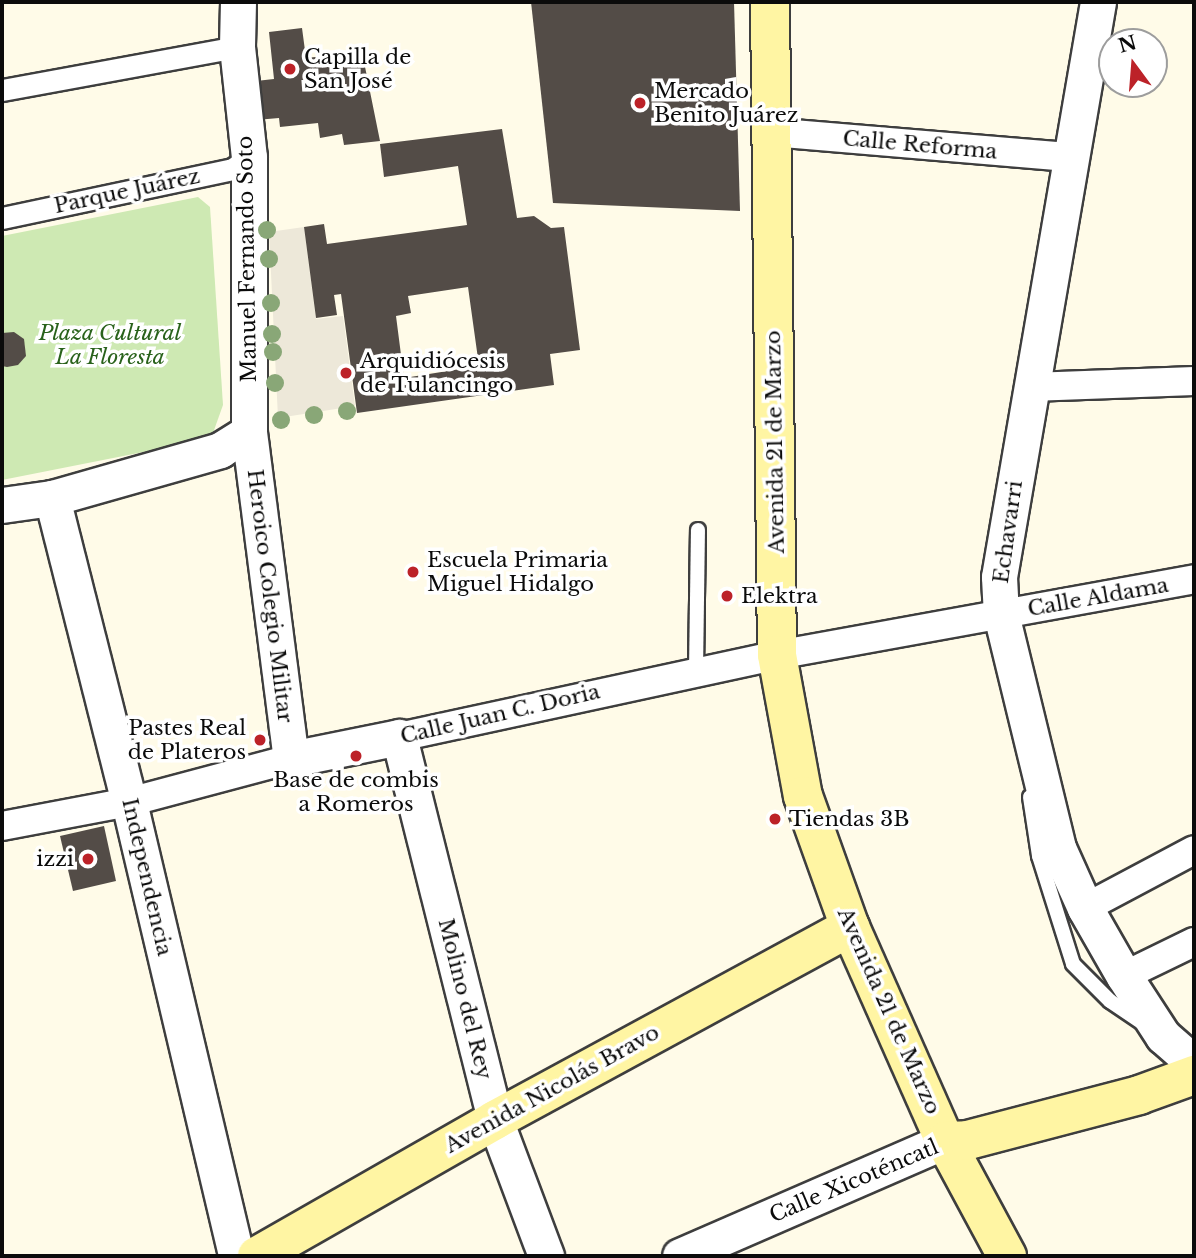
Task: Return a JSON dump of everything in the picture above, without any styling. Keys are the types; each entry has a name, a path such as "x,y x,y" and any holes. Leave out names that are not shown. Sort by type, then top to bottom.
{"main road":[{"name":"Avenida 21 de Marzo","path":"770,2 777,655 803,796 850,927 946,1141 1007,1256"},
{"name":"Avenida Nicolás Bravo","path":"257,1256 495,1119 850,927"},
{"name":"Calle Xicoténcatl","path":"946,1141 968,1140 1139,1095 1194,1075"}],"street":[{"name":"Manuel Fernando Soto","path":"238,2 237,47 249,157 248,432"},
{"name":"Echavarri","path":"1098,2 1069,157 999,577 1001,614 1031,749 1058,848 1085,908 1124,976 1163,1036 1194,1063"},
{"path":"2,90 237,47"},
{"name":"Calle Reforma","path":"771,132 1069,157"},
{"name":"Parque Juárez","path":"2,218 233,169 249,157"},
{"path":"1031,387 1194,381"},
{"path":"2,505 52,498 220,450 248,432"},
{"name":"Heroico Colegio Militar","path":"248,432 291,759"},
{"name":"Independencia","path":"52,498 130,802 236,1256"},
{"name":"Calle Aldama","path":"1001,614 1194,579"},
{"name":"Calle Juan C. Doria","path":"2,826 130,802 291,759 696,671 1001,614"},
{"name":"Molino del Rey","path":"399,737 495,1119 546,1256"},
{"path":"1085,908 1194,850"},
{"path":"1124,976 1194,942"},
{"name":"Calle Xicoténcatl","path":"680,1256 946,1141"}],"lane":[{"path":"696,671 698,530"},
{"path":"1031,749 1029,790 1039,856 1073,964 1110,1001 1163,1036"}],"green space":[{"name":"Plaza Cultural La Floresta","path":"198,197 210,207 223,405 213,433 199,441 2,480 2,236"}],"shaded area":[{"path":"304,227 316,319 343,316 355,406 278,418 269,232"}],"building":[{"name":"Mercado Benito Juárez","path":"531,2 734,2 740,211 553,203"},
{"path":"302,28 306,58 362,52 380,141 344,145 342,134 320,138 318,123 280,127 279,118 256,120 256,81 274,79 269,32"},
{"path":"502,129 517,218 534,216 551,228 564,227 580,350 550,354 554,385 357,413 341,294 334,295 337,315 316,318 304,227 324,224 327,244 467,225 458,166 384,177 380,144","holes":["468,287 479,366 404,378 396,316 411,313 408,296"]},
{"path":"14,332 24,339 26,356 18,365 2,366 2,333"},
{"name":"izzi","path":"104,826 116,881 73,891 60,836"}],"place":[{"name":"Capilla de San José","path":"290,69"},
{"name":"Mercado Benito Juárez","path":"640,103"},
{"name":"Arquidiócesis de Tulancingo","path":"346,373"},
{"name":"Escuela Primaria Miguel Hidalgo","path":"413,572"},
{"name":"Elektra","path":"727,596"},
{"name":"Pastes Real de Plateros","path":"260,740"},
{"name":"Base de combis a Romeros","path":"356,756"},
{"name":"Tiendas 3B","path":"775,819"},
{"name":"izzi","path":"88,859"}]}
